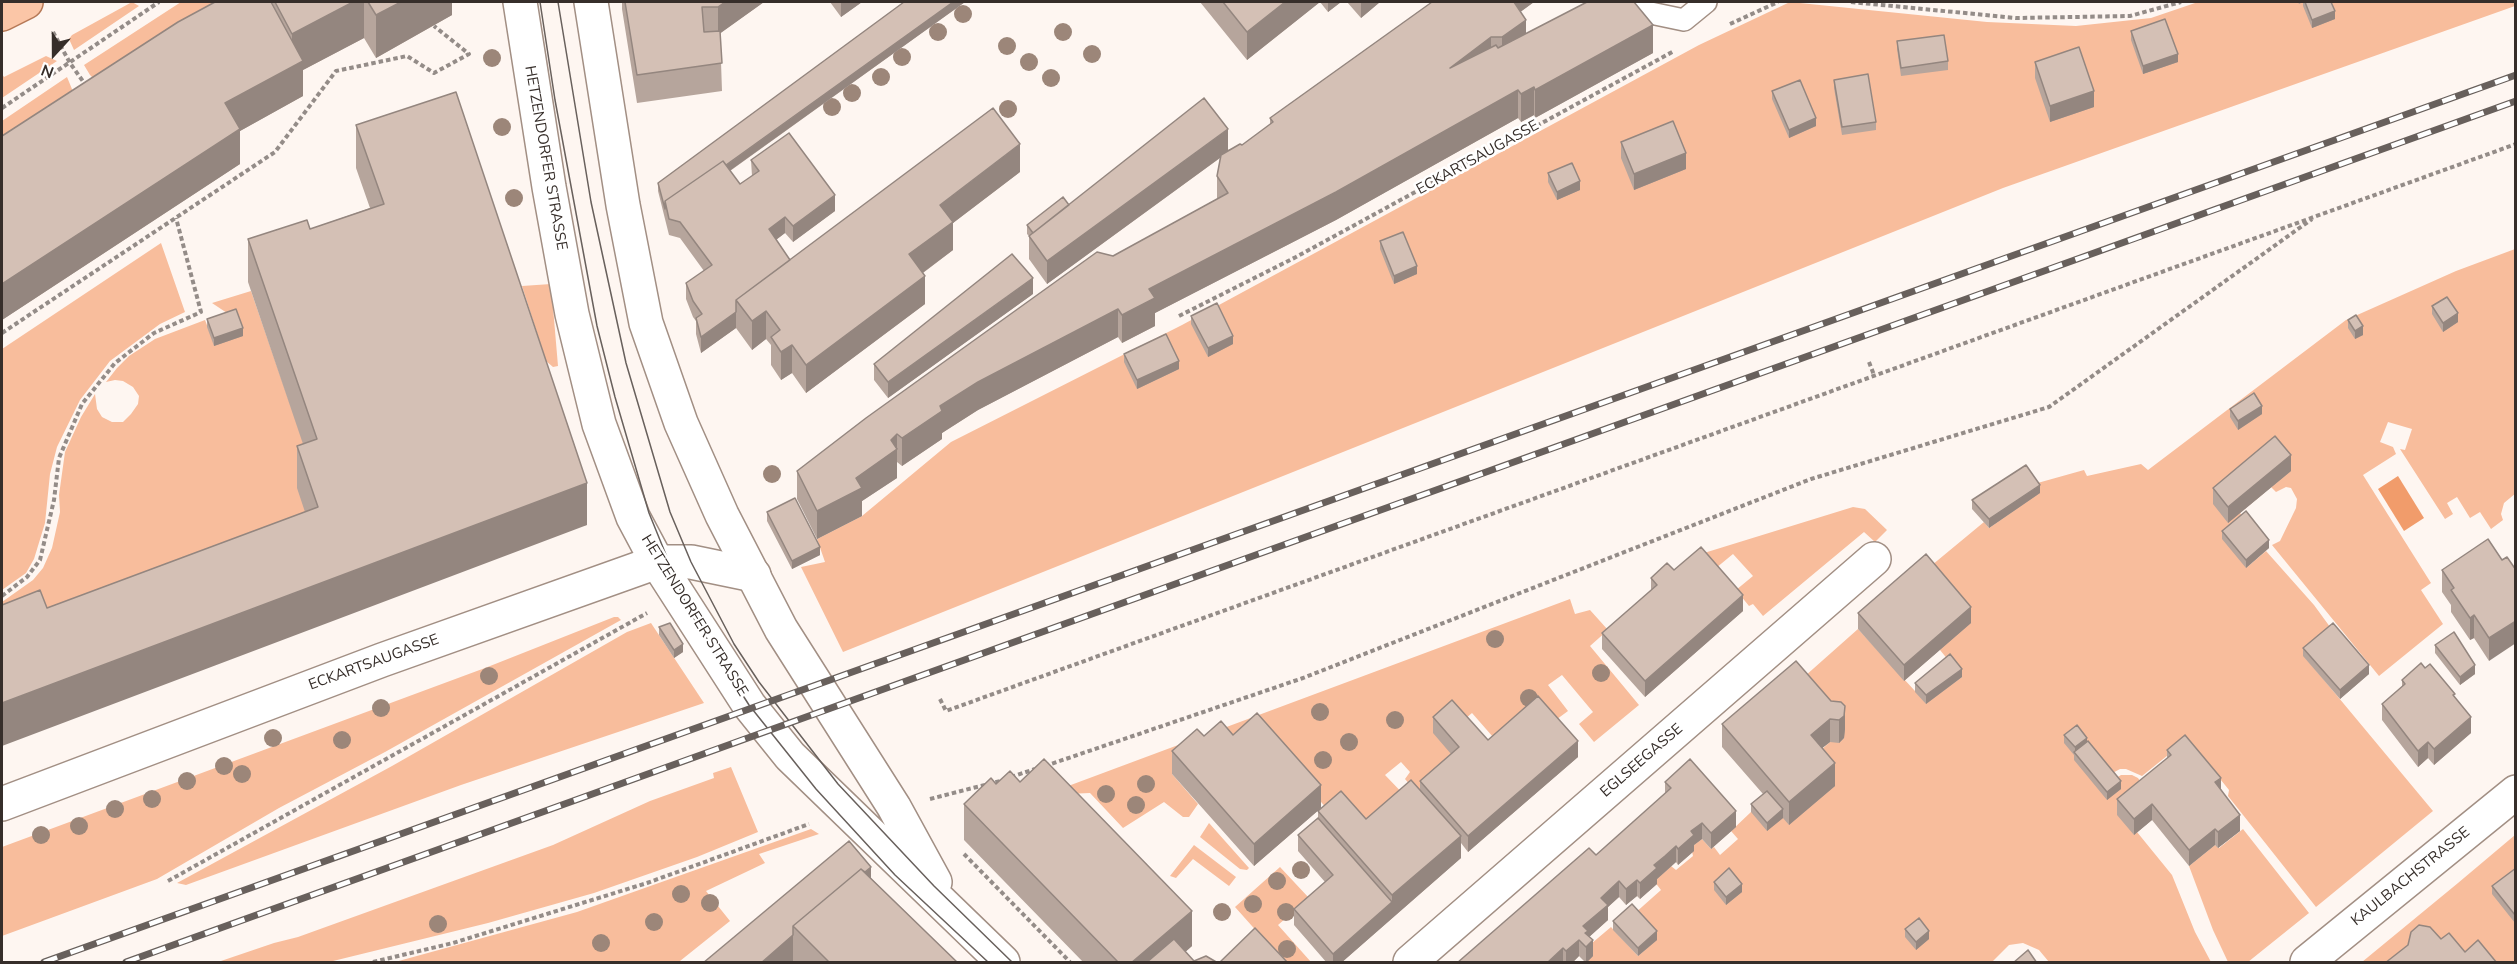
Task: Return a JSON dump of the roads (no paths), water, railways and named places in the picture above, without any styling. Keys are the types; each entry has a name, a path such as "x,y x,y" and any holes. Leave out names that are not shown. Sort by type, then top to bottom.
{"main road":[{"path":"2,14 26,2"},
{"name":"HETZENDORFER STRASSE","path":"520,2 549,187 572,314 599,424 633,517 657,562 749,705 790,756 1003,963"},
{"name":"HETZENDORFER STRASSE","path":"591,2 623,205 646,323 681,423 722,515 782,629 894,807 950,910"},
{"name":"EGLSEEGASSE","path":"1410,963 1874,559"},
{"name":"ECKARTSAUGASSE","path":"2,804 382,660 657,562 691,562 754,575"},
{"name":"KAULBACHSTRASSE","path":"2307,963 2516,792"}],"lane":[{"path":"1628,2 1641,11 1684,20 1706,2"}],"tram line":[{"path":"540,2 555,100 597,326 649,513 688,609 749,705 816,789 895,875 988,962"},
{"path":"558,2 591,202 626,363 670,512 691,562 734,644 759,682 838,784 934,886 1012,962"}],"railway":[{"path":"44,962 2516,75"},
{"path":"126,962 2516,101"}]}
